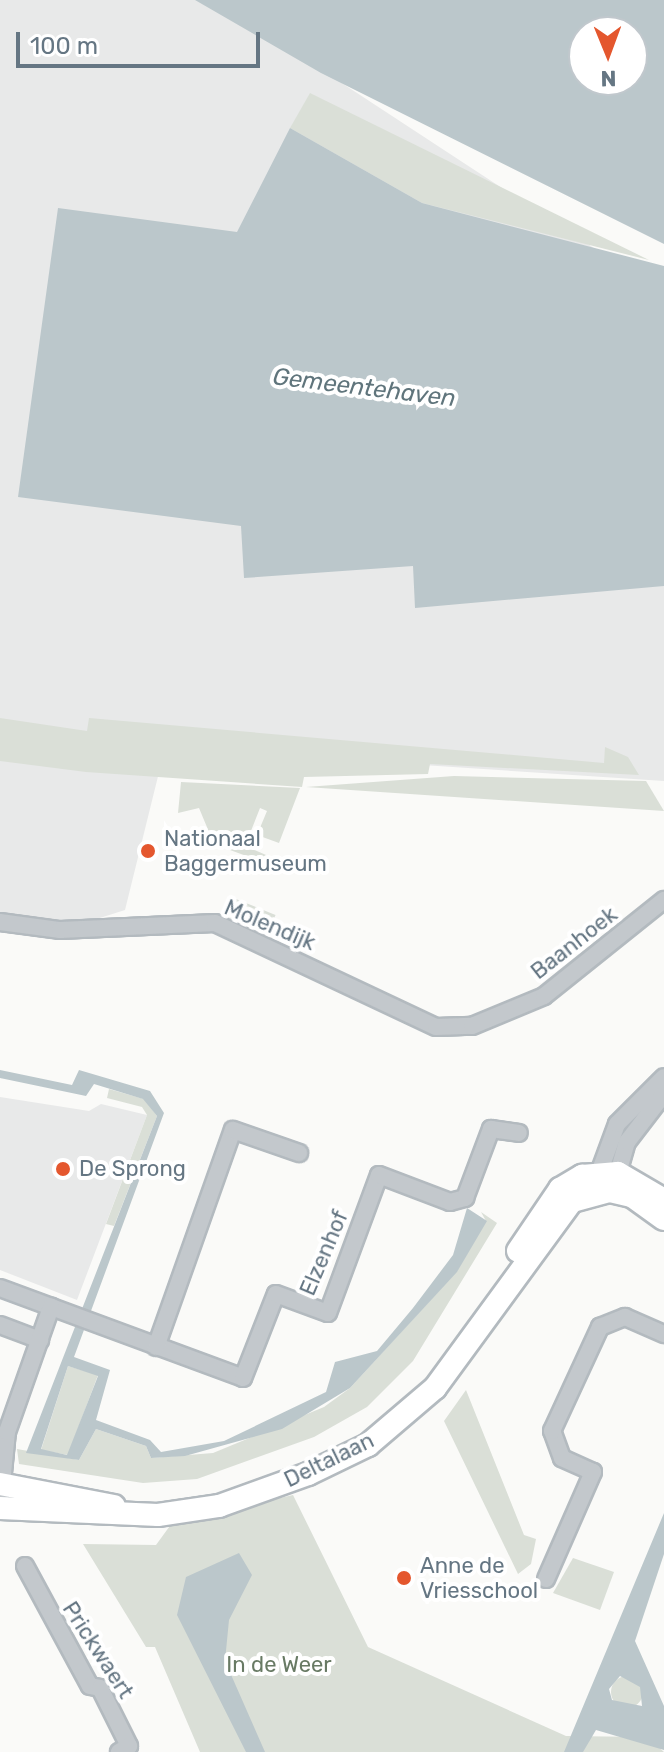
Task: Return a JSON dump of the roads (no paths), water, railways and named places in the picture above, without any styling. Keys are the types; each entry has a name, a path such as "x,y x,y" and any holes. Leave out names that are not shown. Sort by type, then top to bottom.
{"street":[{"name":"Baanhoek","path":"508,1015 580,970 664,900"},
{"name":"Molendijk","path":"0,922 60,930 215,923 436,1027 508,1015"},
{"path":"609,1179 617,1124 664,1077"},
{"path":"609,1179 627,1142 664,1094"},
{"name":"Elzenhof","path":"0,1288 243,1378 276,1294 328,1313 379,1175 450,1202 465,1198 491,1129 519,1133"},
{"path":"156,1347 233,1130 299,1153"},
{"path":"609,1179 664,1200"},
{"path":"609,1179 664,1219"},
{"name":"Deltalaan","path":"0,1508 158,1515 242,1498 368,1445 435,1388 564,1209 609,1179"},
{"path":"0,1508 7,1432 51,1307"},
{"path":"546,1579 593,1472 562,1458 552,1431 600,1327 625,1317 664,1334"},
{"path":"0,1325 40,1340"},
{"name":"Deltalaan","path":"1,1484 158,1515"},
{"name":"Prickwaert","path":"25,1566 90,1686 100,1688 129,1746 119,1752"}],"water":[{"path":"195,0 664,0 664,244 321,73"},
{"name":"Gemeentehaven","path":"290,128 422,203 664,266 664,586 415,608 413,566 244,578 241,526 18,497 58,208 237,232"},
{"path":"0,1070 72,1085 79,1070 150,1091 164,1113 74,1357 110,1370 96,1420 150,1440 161,1452 224,1441 326,1392 335,1362 377,1351 413,1308 453,1255 467,1208 487,1221 457,1272 350,1388 282,1429 185,1456 151,1458 146,1446 96,1429 79,1460 26,1453 157,1116 143,1099 94,1084 86,1096 0,1078","holes":["68,1366 98,1376 67,1455 41,1449"]},
{"path":"664,1513 664,1554 635,1641 664,1706 664,1750 596,1730 583,1752 564,1752","holes":["620,1676 640,1687 642,1706 612,1700 609,1689"]},
{"path":"239,1553 252,1575 229,1620 225,1661 265,1752 246,1752 177,1615 186,1577"}],"place":[{"name":"Nationaal Baggermuseum","path":"148,851"},
{"name":"De Sprong","path":"63,1169"},
{"name":"Anne de Vriesschool","path":"404,1578"}],"park label":[{"name":"In de Weer","path":"279,1665"}]}
